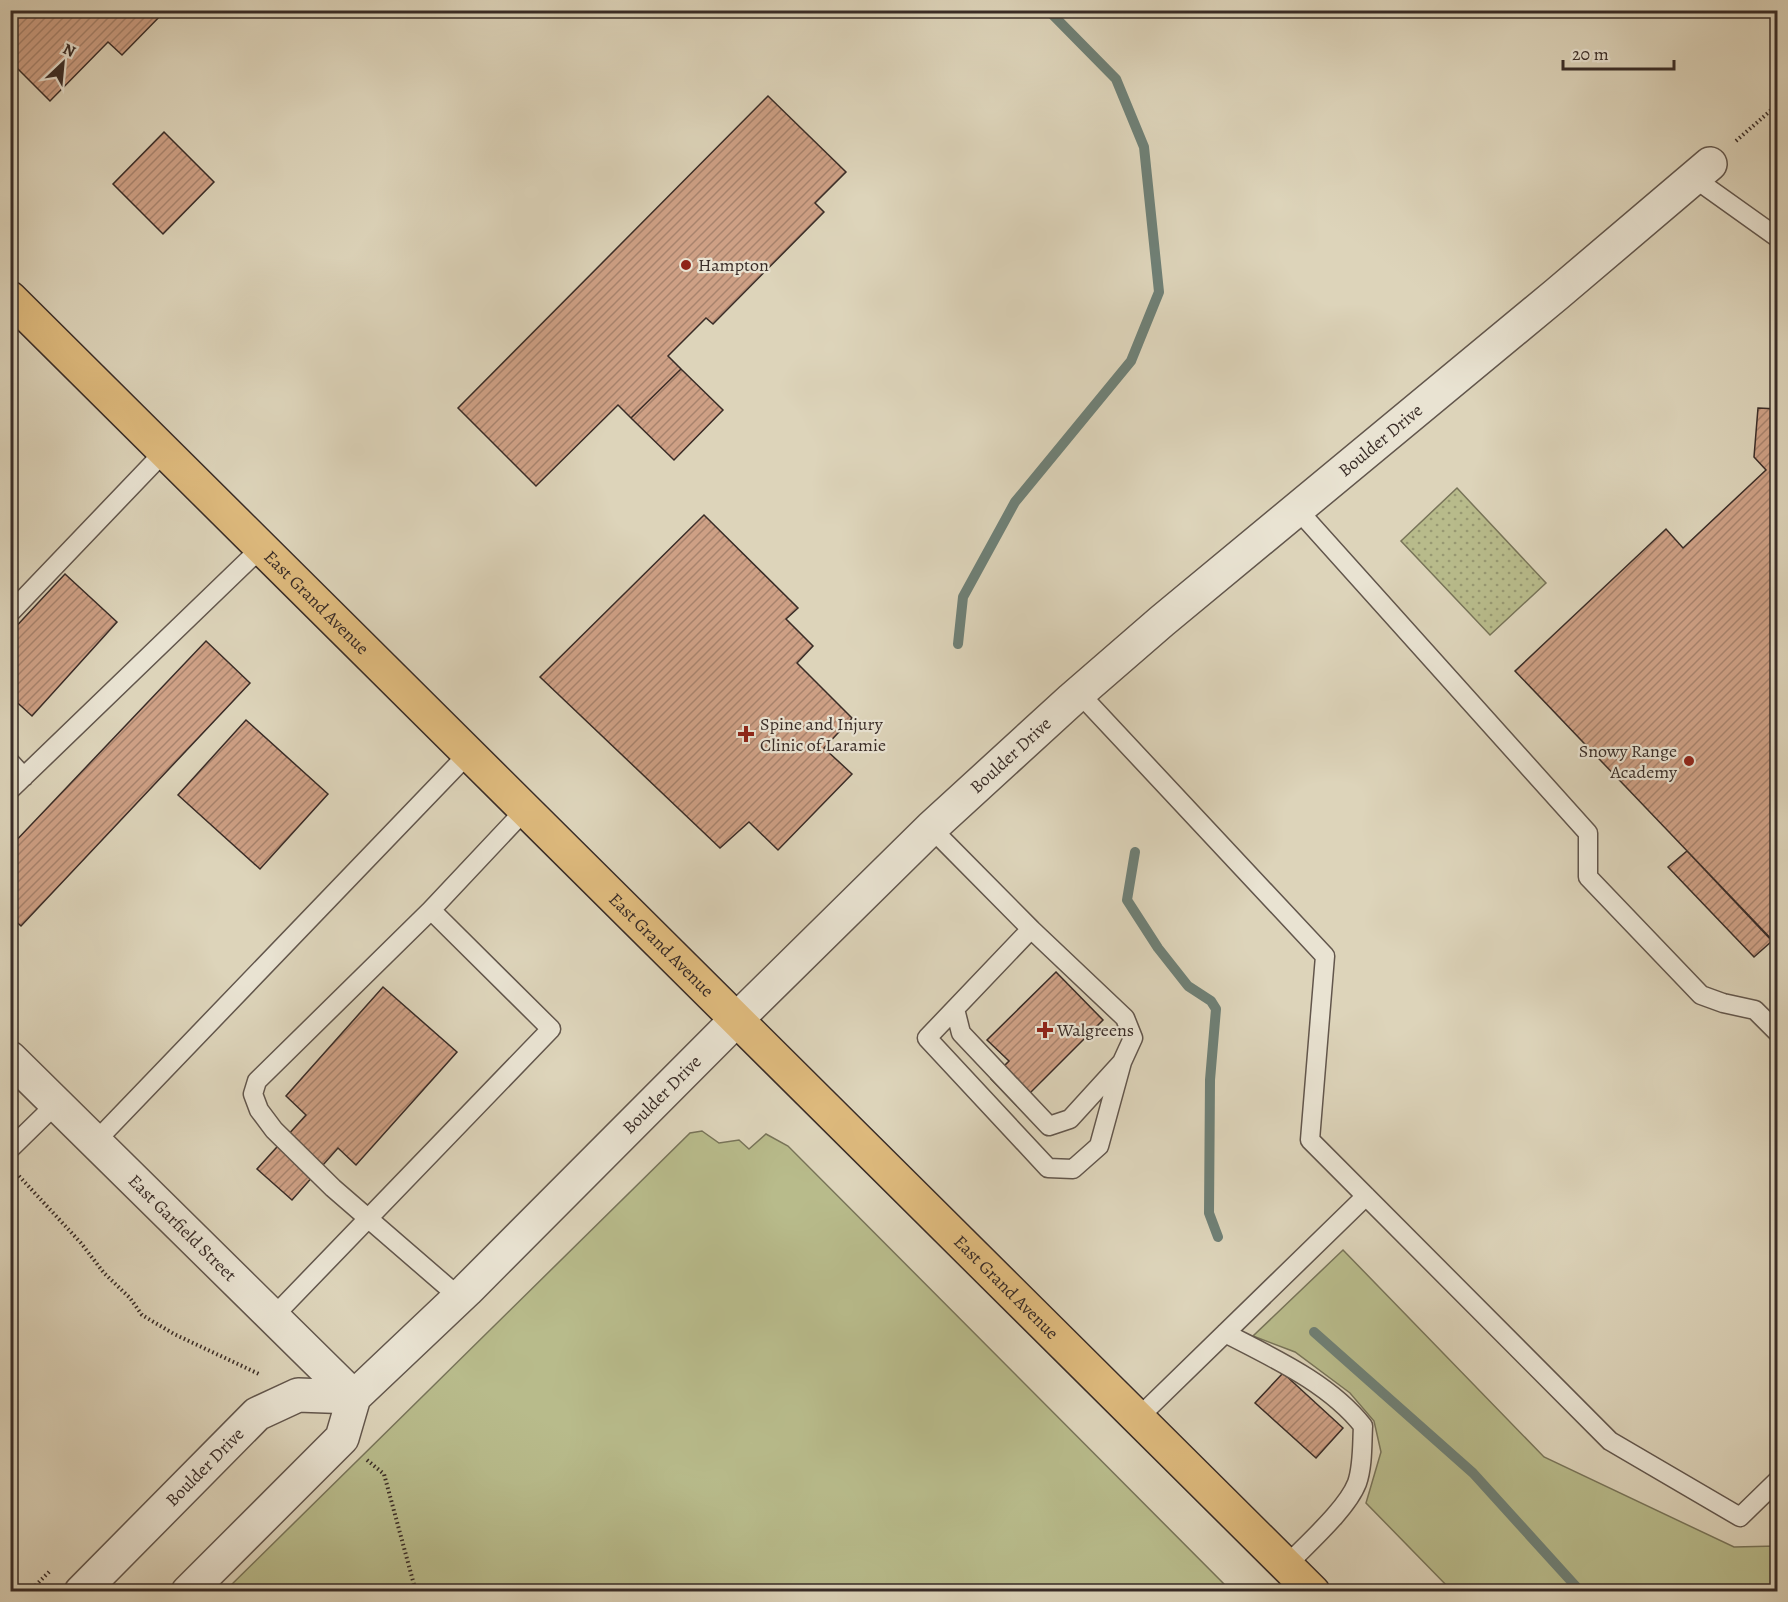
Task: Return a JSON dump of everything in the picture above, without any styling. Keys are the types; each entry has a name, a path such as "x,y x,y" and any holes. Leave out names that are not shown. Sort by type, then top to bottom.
{"main road":[{"name":"East Grand Avenue","path":"10,298 1314,1592"}],"street":[{"name":"Boulder Drive","path":"81,1592 257,1414 298,1395 354,1397 459,1297 932,828 1079,693 1171,613 1702,171"},
{"name":"East Garfield Street","path":"10,1058 354,1397"},
{"path":"188,1592 342,1438 354,1397"}],"lane":[{"path":"1702,171 1778,238"},
{"path":"10,613 165,451"},
{"path":"1297,509 1588,833 1588,877 1701,995 1723,1003 1755,1010 1778,1033"},
{"path":"10,790 262,547"},
{"path":"1079,693 1325,956 1310,1140 1610,1441 1740,1517 1778,1480"},
{"path":"95,1142 469,753"},
{"path":"10,762 24,777"},
{"path":"459,1297 333,1188 274,1130 259,1110 253,1094 257,1081 431,910 526,810"},
{"path":"932,828 1031,929 1125,1018 1133,1038 1122,1062 1099,1146 1073,1169 1048,1168 927,1038 1031,929"},
{"path":"273,1317 551,1029 431,910"},
{"path":"955,1009 961,1033 1049,1126 1070,1119 1122,1062"},
{"path":"10,1149 56,1104"},
{"path":"1139,1417 1366,1196"},
{"path":"1225,1333 1318,1386 1353,1414 1363,1426 1362,1456 1357,1483 1344,1504 1287,1565"}],"path":[{"path":"1702,171 1778,104"},
{"path":"17,1173 142,1315 174,1334 258,1373 298,1395"},
{"path":"342,1438 384,1474 416,1592"}],"green space":[{"path":"1457,488 1546,583 1490,635 1401,541"},
{"path":"702,1131 719,1143 739,1140 749,1149 766,1134 788,1146 1231,1591 225,1591 690,1133"},
{"path":"1343,1250 1544,1457 1734,1547 1777,1546 1777,1591 1452,1591 1366,1503 1381,1452 1374,1421 1350,1393 1295,1352 1253,1336"}],"building":[{"path":"10,10 166,10 122,55 108,42 50,101 18,69 10,77"},
{"name":"Hampton","path":"768,96 846,172 815,203 824,212 713,324 706,318 668,356 681,369 631,418 618,405 536,486 458,408"},
{"path":"164,132 214,182 163,234 113,184"},
{"path":"681,369 723,410 674,460 631,418"},
{"name":"Snowy Range Academy","path":"1758,408 1778,409 1778,946 1515,671 1666,529 1683,548 1766,470 1754,457"},
{"path":"704,515 798,608 786,619 813,646 797,663 852,718 824,748 852,774 778,850 749,822 720,848 540,677"},
{"path":"65,574 117,622 32,716 10,696 10,633"},
{"path":"206,641 250,683 21,926 10,916 10,847"},
{"path":"246,720 328,794 260,869 178,795"},
{"path":"1687,851 1772,941 1754,957 1668,867"},
{"name":"Walgreens","path":"1056,972 1103,1020 1017,1106 991,1079 1009,1061 987,1040"},
{"path":"383,987 457,1052 356,1165 338,1148 292,1200 257,1169 306,1115 286,1096"},
{"path":"1283,1373 1343,1428 1316,1458 1255,1403"}],"waterway":[{"path":"958,644 963,597 1015,502 1131,361 1159,292 1144,147 1116,79 1048,10"},
{"path":"1135,852 1127,900 1158,948 1188,986 1211,1001 1216,1009 1210,1080 1209,1213 1218,1237"},
{"path":"1314,1332 1473,1473 1581,1592"}],"place":[{"name":"Hampton","path":"686,265"},
{"name":"Spine and Injury Clinic of Laramie","path":"746,734"},
{"name":"Snowy Range Academy","path":"1689,761"},
{"name":"Walgreens","path":"1045,1030"}]}
